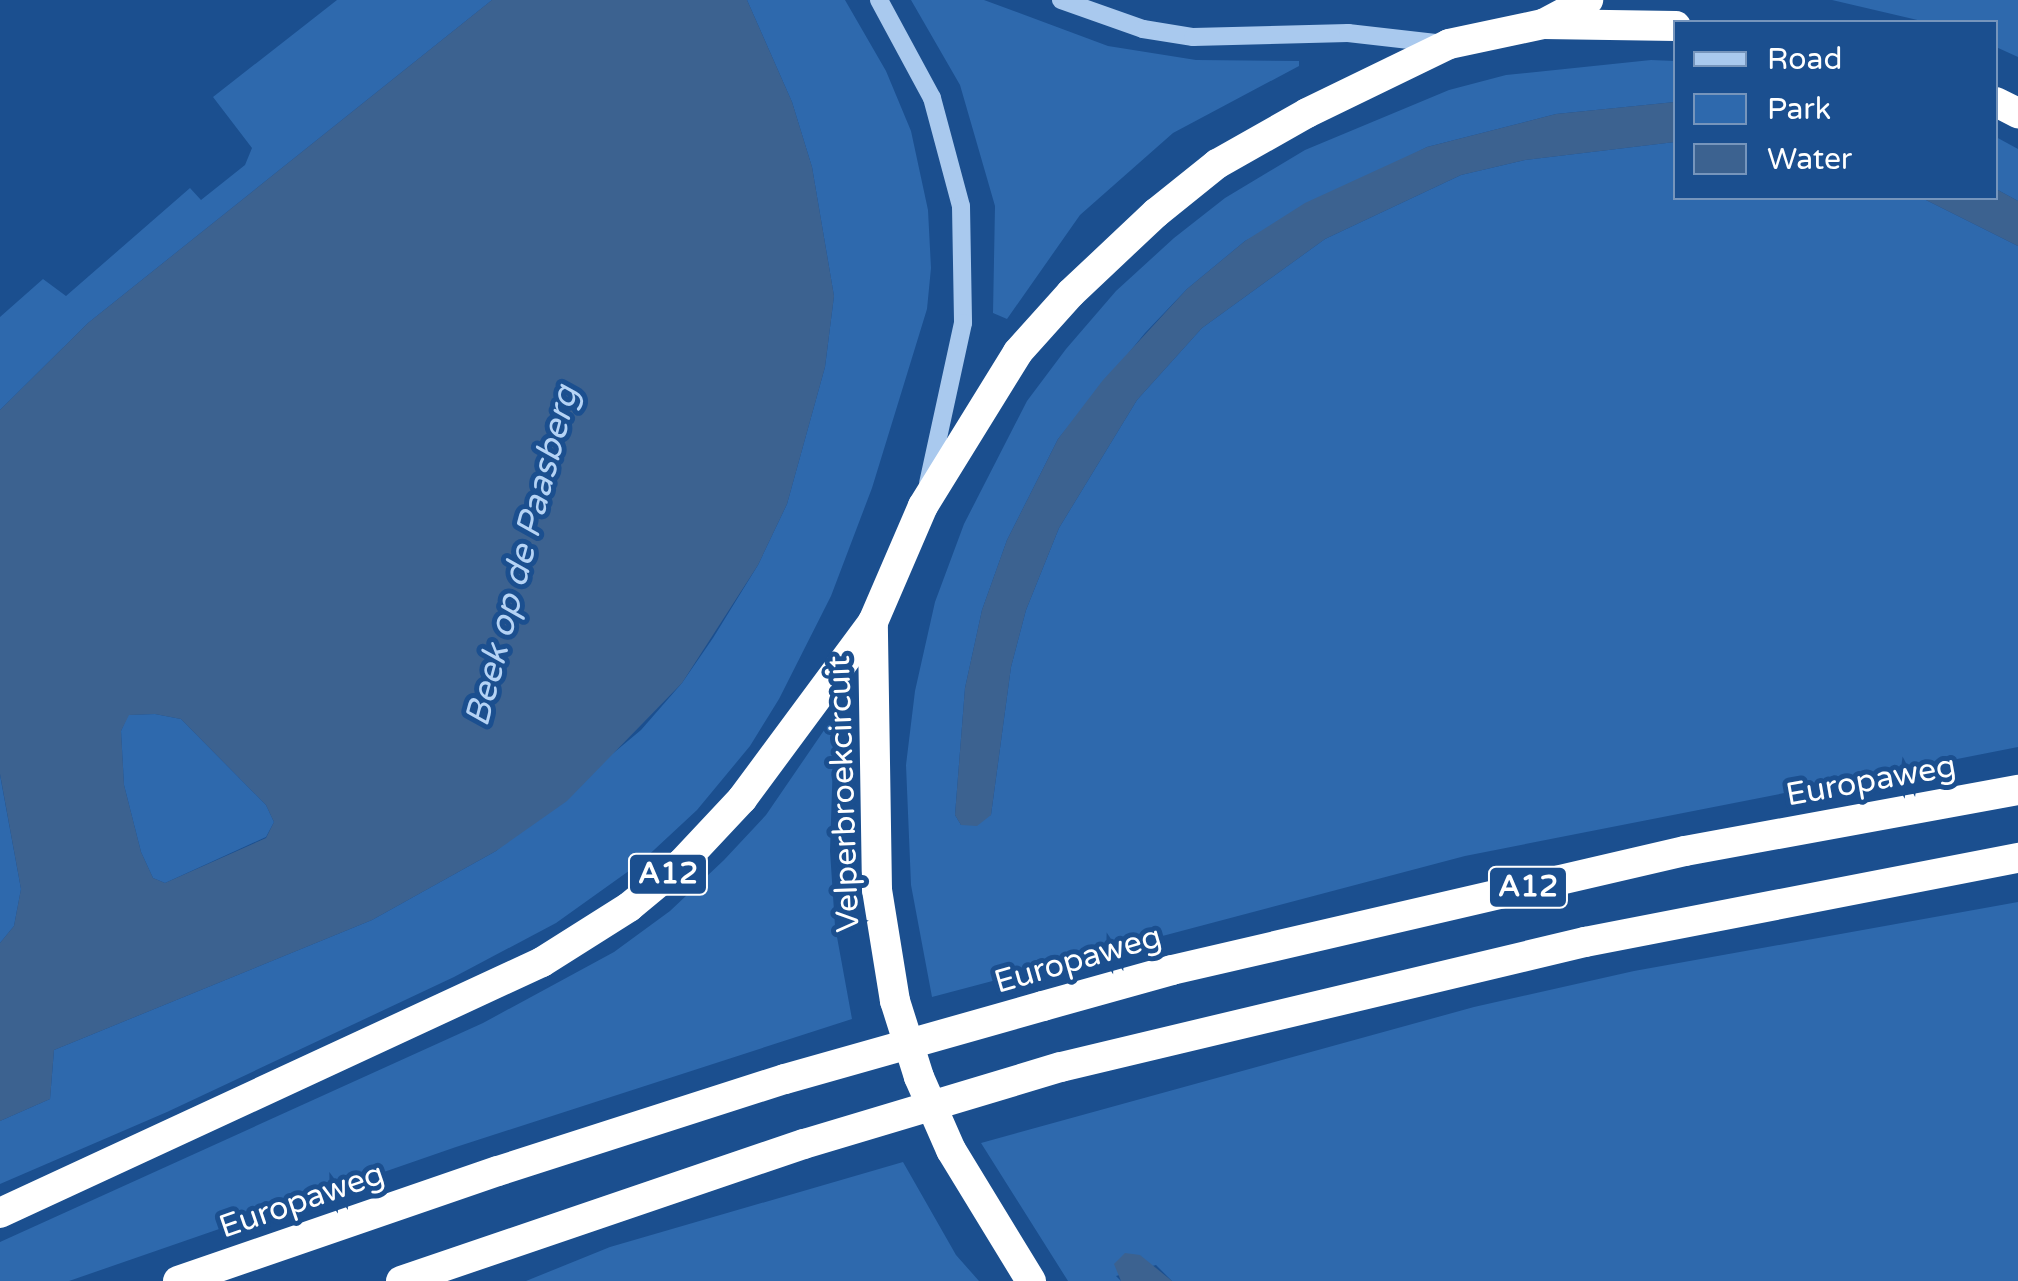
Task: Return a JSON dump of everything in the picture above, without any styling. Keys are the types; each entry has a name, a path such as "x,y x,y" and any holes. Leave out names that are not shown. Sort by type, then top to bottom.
{"highway":[{"path":"1543,24 1588,0"},
{"name":"Velperbroekcircuit","path":"1030,1281 951,1150 919,1078 895,1000 876,890 872,622 923,506 1018,352 1070,292 1156,213 1217,164 1307,113 1449,44 1543,24 1673,26"},
{"name":"A12","path":"0,1213 542,962 629,906 682,863 742,799 872,622"},
{"name":"Europaweg","path":"178,1281 498,1171 785,1080 1172,970 1666,855 2018,790"},
{"name":"A12","path":"401,1281 804,1144 1061,1068 1585,942 2018,858"}],"street":[{"path":"879,0 932,98 961,206 963,323 923,506"},
{"path":"1061,0 1143,29 1193,37 1348,33 1449,44"}],"green space":[{"path":"337,0 492,0 88,323 0,410 0,317 43,279 66,296 190,188 201,200 245,165 252,148 213,97"},
{"path":"747,0 845,0 886,71 911,131 928,210 931,268 927,309 872,488 831,596 779,699 750,746 697,810 640,863 556,923 454,977 167,1112 0,1184 0,1121 50,1099 54,1050 372,920 496,851 641,730 682,683 713,638 758,565 787,504 825,367 834,296 812,167 792,102"},
{"path":"911,0 984,0 1108,46 1196,60 1299,61 1299,66 1173,133 1080,215 1007,319 993,313 995,206 960,85"},
{"path":"1832,0 2018,0 2018,57 1998,48 1998,20 1917,20"},
{"path":"1673,61 1673,102 1556,114 1427,147 1245,241 1187,289 1145,333 1058,439 1007,540 982,610 965,688 955,815 961,825 991,815 1011,667 1026,610 1059,528 1137,400 1202,328 1325,239 1461,175 1525,160 1673,142 1673,200 1926,200 2018,246 2018,747 1465,856 932,997 911,885 906,765 915,691 935,602 964,524 1027,401 1116,291 1225,198 1305,150 1449,90 1506,75"},
{"path":"1998,138 2018,149 2018,201 1998,190"},
{"path":"155,714 181,719 266,805 274,822 266,837 165,883 153,878 141,852 124,785 121,731 128,715"},
{"path":"829,723 834,729 830,851 835,926 852,1019 456,1147 69,1281 0,1281 0,1242 483,1023 614,952 670,911 724,860 766,815"},
{"path":"0,775 21,889 14,926 0,943"},
{"path":"2018,902 2018,1281 1172,1281 1156,1265 1116,1276 1121,1281 1068,1281 981,1143 1474,1007 1634,971"},
{"path":"903,1162 956,1255 979,1281 526,1281 610,1247"}],"water":[{"name":"Beek op de Paasberg","path":"492,0 747,0 792,102 812,167 834,296 825,367 787,504 758,565 682,683 567,801 496,851 372,920 54,1050 50,1099 0,1121 0,943 14,926 21,889 0,774 0,410 88,323","holes":["129,715 181,719 266,805 274,822 266,838 165,883 153,878 141,852 124,785 121,731"]},
{"path":"1673,102 1673,142 1525,160 1461,175 1325,239 1202,328 1137,400 1059,528 1026,610 1011,667 991,815 977,826 961,825 955,815 965,688 982,610 1007,540 1058,439 1103,380 1187,289 1245,241 1305,203 1427,147 1556,114"},
{"path":"1998,190 2018,201 2018,246 1926,200 1998,200"},
{"path":"1125,1253 1140,1255 1172,1281 1121,1281 1114,1264"}]}
